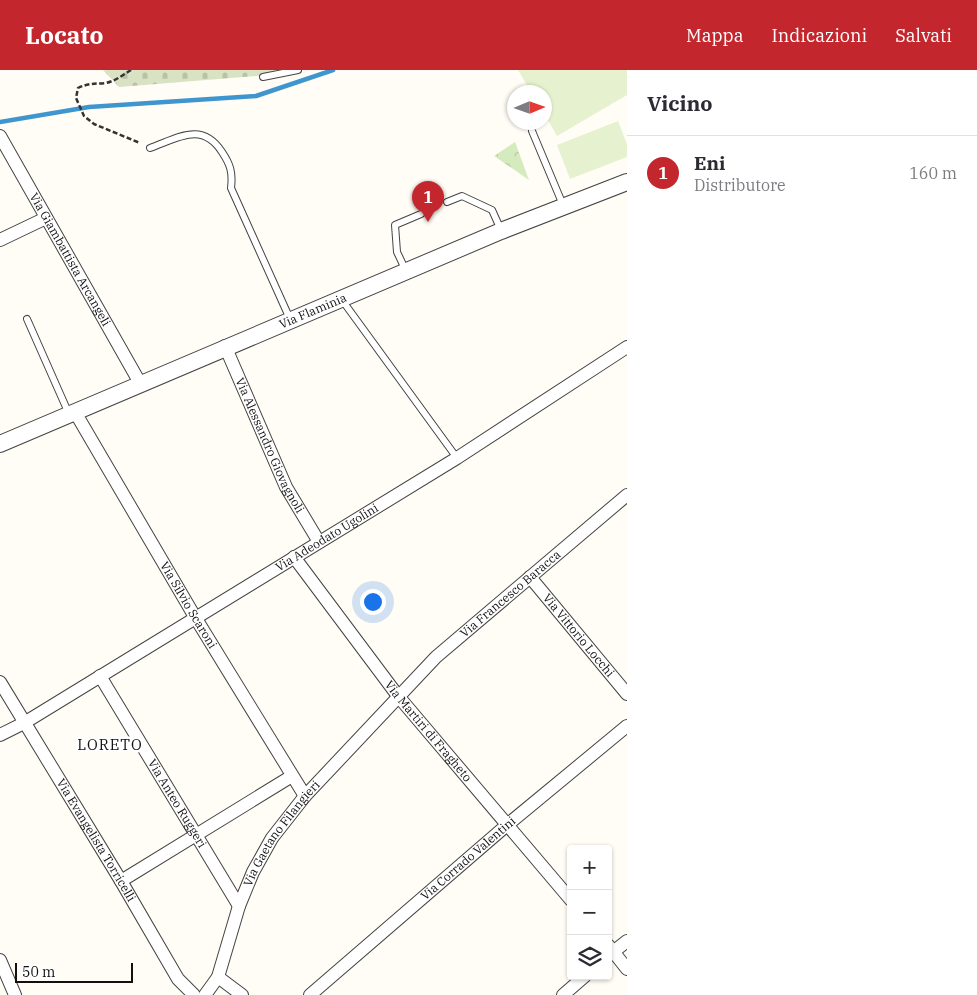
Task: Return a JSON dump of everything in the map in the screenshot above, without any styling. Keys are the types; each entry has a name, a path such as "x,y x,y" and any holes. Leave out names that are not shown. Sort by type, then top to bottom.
{"street":[{"name":"Via Giambattista Arcangeli","path":"1,138 140,382"},
{"name":"Via Flaminia","path":"0,444 140,382 340,298 563,205 627,182"},
{"path":"0,240 46,218"},
{"name":"Via Alessandro Giovagnoli","path":"226,346 286,487 319,542"},
{"name":"Via Adeodato Ugolini","path":"0,735 24,723 458,458 627,347"},
{"name":"Via Silvio Scaroni","path":"72,413 305,796"},
{"name":"Via Francesco Baracca","path":"398,696 436,657 627,495"},
{"name":"Via Martiri di Fragheto","path":"294,557 398,696 567,895"},
{"name":"Via Vittorio Locchi","path":"530,576 627,694"},
{"name":"Via Anteo Ruggeri","path":"100,676 239,906"},
{"name":"Via Evangelista Torricelli","path":"0,682 178,979 194,995"},
{"name":"Via Gaetano Filangieri","path":"205,995 218,977 239,906 253,872 272,838 305,796 398,696"},
{"name":"Via Corrado Valentini","path":"310,995 507,825 627,726"},
{"path":"121,881 292,776"},
{"path":"612,950 627,941"},
{"path":"612,953 627,969"},
{"path":"0,960 15,995"},
{"path":"218,977 242,995"},
{"path":"563,995 580,980"}],"lane":[{"path":"263,77 298,70"},
{"path":"532,131 563,205"},
{"path":"150,148 191,134 205,134 216,142 230,165 232,176 231,188 290,319"},
{"path":"447,202 462,196 492,210 501,231"},
{"path":"406,271 397,252 395,225 421,214"},
{"path":"340,298 458,458"},
{"path":"27,319 72,413"}],"path":[{"path":"131,70 107,83 87,84 78,88 76,98 84,116 94,124 150,148"}],"green space":[{"path":"103,70 287,70 270,75 119,87"},
{"path":"518,70 627,70 627,95 557,136 552,127 552,85 527,85"},
{"path":"618,121 627,144 627,157 570,179 557,145"},
{"path":"515,142 529,180 494,156"}],"waterway":[{"path":"0,122 89,107 256,96 333,70"}],"place":[{"name":"Eni","path":"428,222"}],"district":[{"name":"LORETO","path":"110,745"}]}
